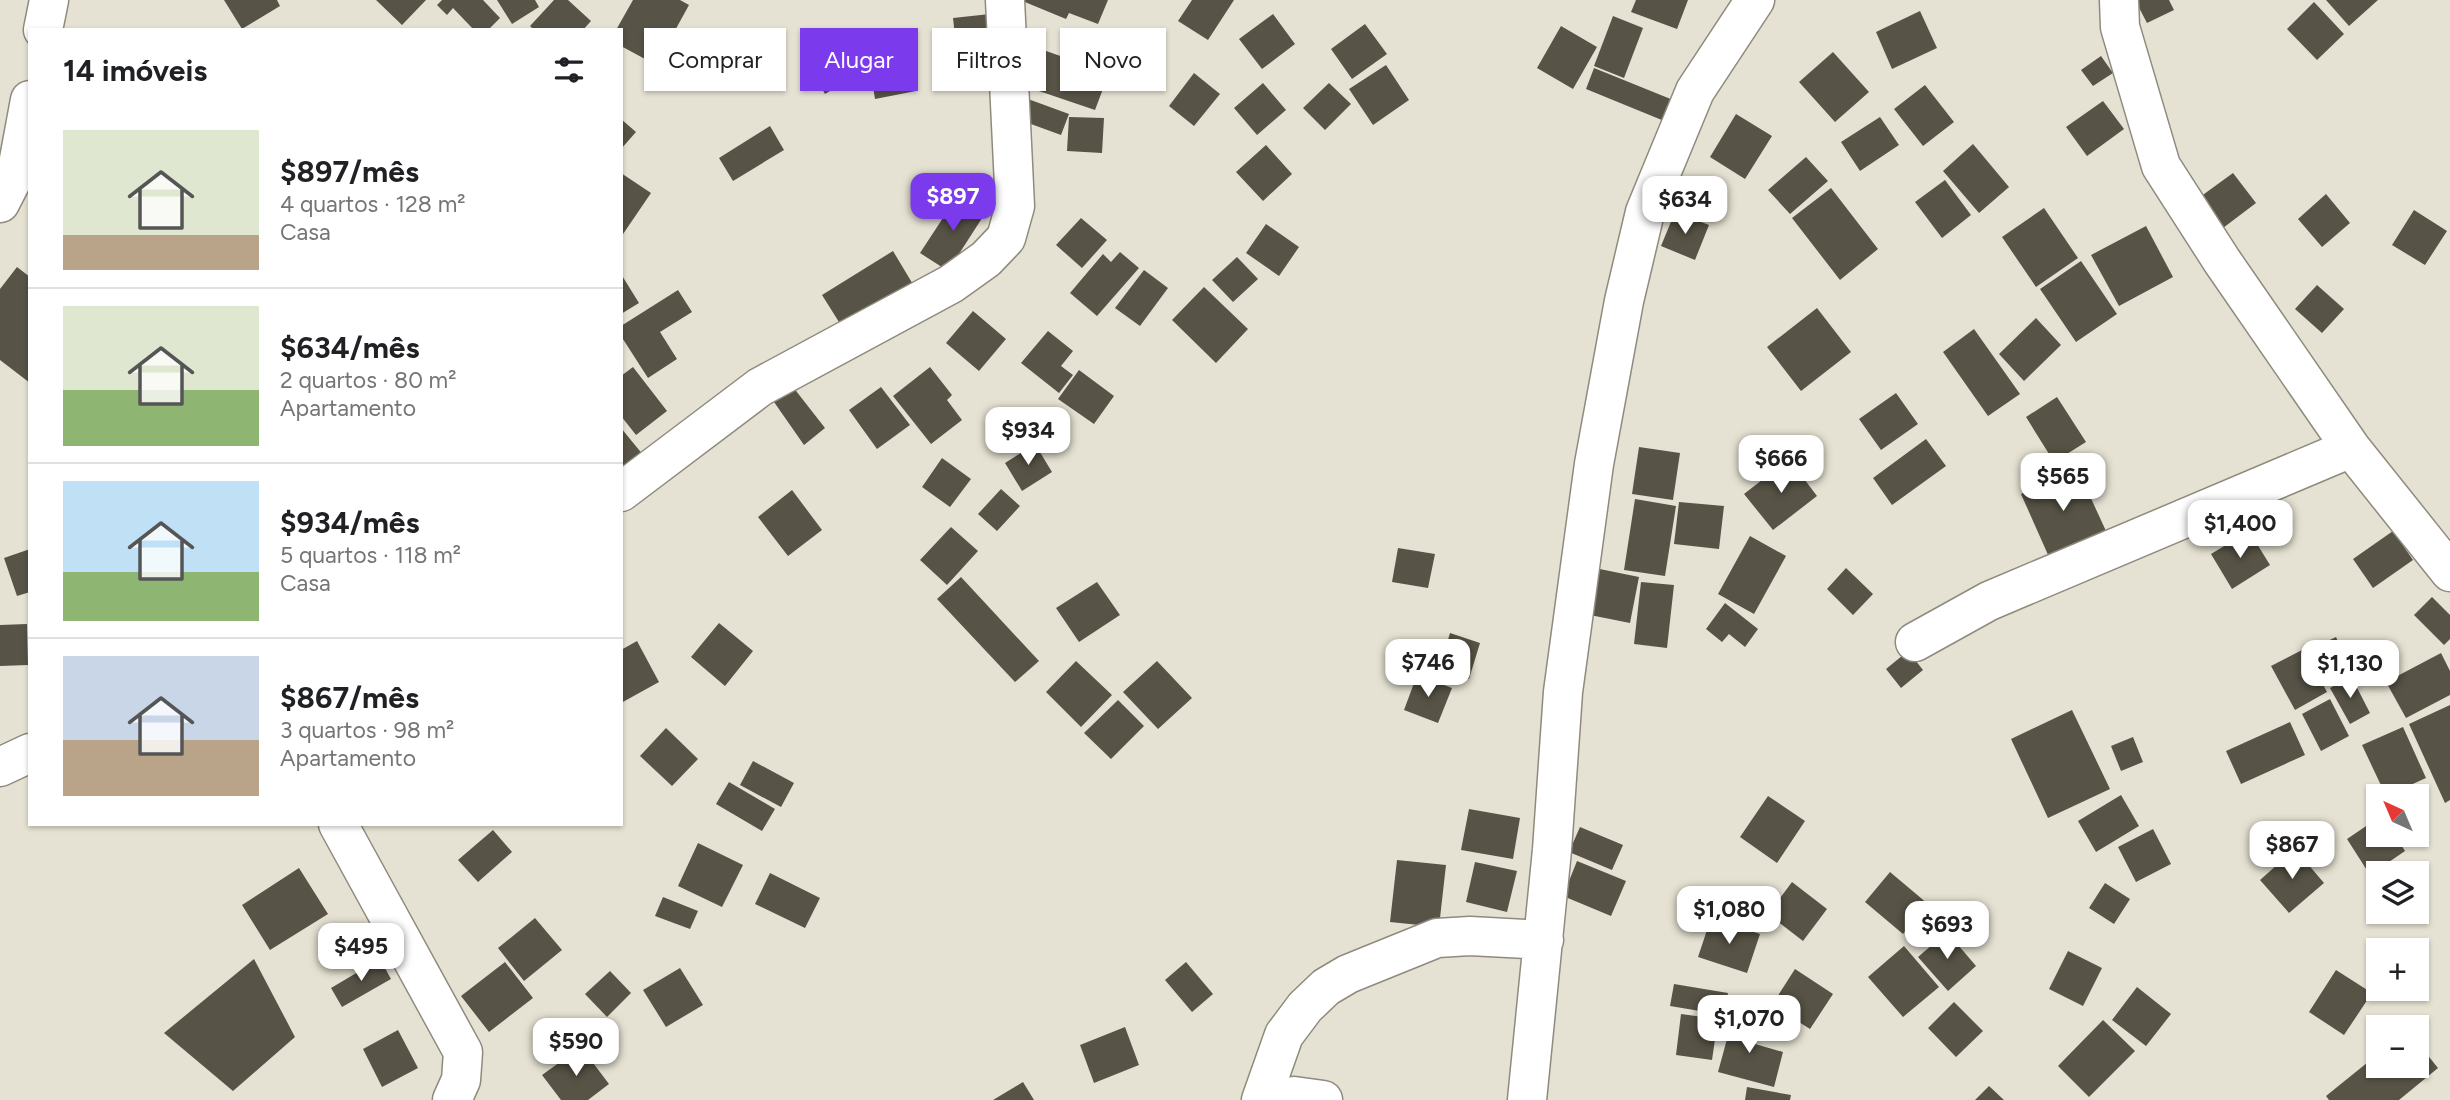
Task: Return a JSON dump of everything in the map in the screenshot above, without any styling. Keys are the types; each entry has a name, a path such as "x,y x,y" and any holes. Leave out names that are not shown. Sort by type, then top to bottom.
{"street":[{"path":"43,28 49,0"},
{"path":"623,490 760,387 951,284 986,259 1006,238 1015,206 1005,0"},
{"path":"1527,1100 1544,940 1563,692 1594,464 1624,301 1645,212 1695,91 1755,0"},
{"path":"2119,0 2120,27 2161,166 2222,261 2351,448 2450,572"},
{"path":"0,203 17,170 28,111"},
{"path":"1915,642 1989,601 2351,448"},
{"path":"0,767 28,754"},
{"path":"339,826 463,1052 461,1080 452,1100"},
{"path":"1261,1100 1284,1035 1319,994 1348,974 1437,938 1470,936 1544,940"},
{"path":"1278,1100 1294,1096 1323,1100"}],"building":[{"path":"224,0 277,0 280,6 241,28"},
{"path":"376,0 426,0 402,25"},
{"path":"442,0 483,0 500,18 490,28 472,28 453,8 447,15 437,5"},
{"path":"497,0 535,0 539,7 512,24"},
{"path":"554,0 568,0 591,21 585,28 530,26"},
{"path":"633,0 680,0 689,5 676,28 644,28 644,58 623,47 623,28 617,28"},
{"path":"1020,0 1108,0 1098,24 1069,13 1066,19"},
{"path":"1192,0 1234,0 1208,40 1178,21"},
{"path":"1636,0 1688,0 1677,29 1631,12"},
{"path":"2135,0 2169,0 2174,10 2147,23"},
{"path":"2326,0 2378,0 2349,26"},
{"path":"2314,2 2344,34 2317,60 2287,29"},
{"path":"1920,11 1937,48 1892,69 1876,32"},
{"path":"990,14 992,28 954,28 953,18"},
{"path":"1273,14 1295,44 1262,69 1239,39"},
{"path":"1613,16 1643,28 1624,78 1594,66"},
{"path":"1365,24 1387,54 1352,79 1331,49"},
{"path":"1561,26 1597,47 1573,89 1537,68"},
{"path":"1046,51 1060,56 1060,91 1102,91 1095,110 1039,91 1046,91"},
{"path":"1833,52 1869,92 1835,122 1799,82"},
{"path":"2101,56 2113,73 2093,86 2081,70"},
{"path":"1386,65 1409,100 1373,125 1349,89"},
{"path":"1594,68 1683,104 1674,125 1586,89"},
{"path":"1194,73 1220,94 1194,126 1169,106"},
{"path":"1263,83 1286,110 1257,135 1234,108"},
{"path":"1329,83 1351,104 1325,130 1303,108"},
{"path":"1925,85 1954,122 1923,146 1894,109"},
{"path":"874,91 916,91 875,99"},
{"path":"1028,99 1069,114 1061,135 1020,120"},
{"path":"2103,101 2124,129 2087,156 2066,127"},
{"path":"1736,114 1772,136 1745,179 1710,157"},
{"path":"1069,117 1104,118 1102,153 1067,151"},
{"path":"1880,117 1899,145 1860,171 1841,142"},
{"path":"623,121 636,132 623,147"},
{"path":"770,126 784,150 733,181 719,158"},
{"path":"1973,144 2009,187 1979,213 1943,171"},
{"path":"1266,145 1292,174 1263,201 1236,172"},
{"path":"1806,157 1828,181 1790,214 1768,190"},
{"path":"2233,173 2256,203 2223,228 2200,197"},
{"path":"623,174 651,193 623,234"},
{"path":"1682,180 1712,190 1705,214 1674,204"},
{"path":"1945,180 1971,215 1942,238 1915,202"},
{"path":"1831,188 1878,249 1840,280 1792,218"},
{"path":"2326,194 2350,223 2322,247 2298,219"},
{"path":"958,195 986,212 948,271 920,253"},
{"path":"2044,208 2078,258 2036,287 2002,237"},
{"path":"2414,210 2447,231 2425,265 2392,245"},
{"path":"1675,212 1709,225 1695,260 1661,246"},
{"path":"1081,218 1107,240 1082,268 1056,245"},
{"path":"1266,224 1299,247 1279,276 1246,253"},
{"path":"2146,226 2173,277 2119,306 2091,255"},
{"path":"893,251 914,286 844,330 822,295"},
{"path":"1120,252 1139,268 1097,316 1070,293 1103,254 1111,262"},
{"path":"1237,257 1258,279 1233,302 1212,280"},
{"path":"2081,261 2117,314 2076,342 2040,289"},
{"path":"17,267 28,275 28,381 0,360 0,289"},
{"path":"1144,270 1168,288 1140,326 1115,308"},
{"path":"623,277 639,303 623,313"},
{"path":"2317,285 2344,309 2322,333 2295,309"},
{"path":"1204,287 1248,329 1216,363 1172,320"},
{"path":"678,290 692,312 660,332 677,359 648,378 623,339 623,325"},
{"path":"1817,308 1851,352 1801,391 1767,347"},
{"path":"973,311 1006,339 979,371 946,343"},
{"path":"2036,318 2061,345 2024,381 1999,354"},
{"path":"1974,329 2020,394 1988,416 1943,352"},
{"path":"1048,331 1073,351 1061,366 1073,375 1059,393 1021,363"},
{"path":"633,367 667,411 636,435 623,419 623,374"},
{"path":"930,367 952,395 947,400 962,420 931,444 893,396"},
{"path":"1079,370 1114,396 1094,424 1058,399"},
{"path":"793,387 825,428 804,445 774,402"},
{"path":"881,387 910,425 877,449 849,410"},
{"path":"1896,393 1918,424 1881,450 1859,419"},
{"path":"2057,397 2086,442 2054,462 2026,417"},
{"path":"623,430 644,456 623,472"},
{"path":"1926,439 1946,466 1892,505 1873,478"},
{"path":"1035,444 1052,472 1022,491 1005,463"},
{"path":"1639,447 1680,453 1673,500 1632,494"},
{"path":"942,458 971,479 950,507 922,487"},
{"path":"1789,459 1817,496 1773,530 1744,494"},
{"path":"2077,468 2106,531 2049,557 2021,494"},
{"path":"1001,489 1020,506 997,531 978,514"},
{"path":"792,490 822,530 788,556 758,517"},
{"path":"1635,499 1676,506 1665,576 1624,570"},
{"path":"1679,502 1724,506 1719,549 1674,544"},
{"path":"951,527 978,551 947,585 920,560"},
{"path":"2249,531 2270,565 2232,589 2211,554"},
{"path":"2393,531 2413,560 2373,588 2353,559"},
{"path":"1750,536 1786,556 1754,614 1718,594"},
{"path":"1398,548 1435,554 1428,588 1392,582"},
{"path":"28,550 28,593 17,596 4,558"},
{"path":"1585,566 1639,577 1630,623 1575,612"},
{"path":"1846,568 1873,594 1853,615 1827,589"},
{"path":"961,577 1039,661 1015,682 937,599"},
{"path":"1097,582 1120,615 1079,642 1056,608"},
{"path":"1641,582 1674,585 1667,648 1634,644"},
{"path":"2432,597 2450,615 2450,639 2444,645 2414,615"},
{"path":"1725,603 1758,629 1745,647 1729,634 1722,642 1706,629"},
{"path":"719,623 753,651 725,686 691,657"},
{"path":"27,624 28,665 0,666 0,625"},
{"path":"1450,633 1480,643 1469,679 1439,670"},
{"path":"2336,637 2348,665 2325,676 2313,648"},
{"path":"637,641 659,682 623,702 623,649"},
{"path":"2304,649 2327,692 2295,710 2271,666"},
{"path":"1908,651 1923,670 1901,688 1886,669"},
{"path":"2441,653 2450,671 2450,695 2406,718 2386,682"},
{"path":"1076,661 1112,695 1081,727 1046,692"},
{"path":"1157,661 1192,698 1158,729 1123,692"},
{"path":"1417,675 1452,688 1438,723 1404,710"},
{"path":"2351,676 2370,713 2350,724 2330,688"},
{"path":"2330,699 2349,736 2321,751 2302,714"},
{"path":"1118,700 1144,726 1111,759 1084,733"},
{"path":"2450,705 2450,800 2445,803 2409,724"},
{"path":"2072,710 2110,789 2048,818 2011,739"},
{"path":"2290,722 2305,755 2241,784 2226,751"},
{"path":"2403,727 2426,778 2413,784 2380,784 2362,745"},
{"path":"666,728 698,759 672,786 640,756"},
{"path":"2133,737 2143,762 2121,771 2111,746"},
{"path":"753,761 794,783 781,807 740,785"},
{"path":"729,782 775,809 762,831 716,804"},
{"path":"2121,795 2139,826 2096,852 2078,821"},
{"path":"1768,796 1805,821 1777,863 1740,837"},
{"path":"1469,809 1520,818 1513,859 1461,850"},
{"path":"2366,826 2366,847 2402,847 2405,851 2390,861 2366,861 2366,869 2347,839"},
{"path":"1580,827 1623,845 1612,870 1569,852"},
{"path":"2153,829 2171,864 2136,882 2118,847"},
{"path":"493,830 512,852 478,882 458,860"},
{"path":"698,843 743,865 722,907 678,886"},
{"path":"2295,849 2324,883 2289,913 2260,880"},
{"path":"1397,860 1446,865 1439,927 1390,922"},
{"path":"1577,861 1626,881 1611,916 1563,896"},
{"path":"1475,862 1517,871 1507,912 1466,902"},
{"path":"299,868 328,914 270,950 242,905"},
{"path":"1890,872 1928,904 1903,934 1865,902"},
{"path":"770,873 820,898 805,928 755,904"},
{"path":"1792,882 1827,909 1803,941 1768,914"},
{"path":"2105,883 2130,899 2114,924 2089,908"},
{"path":"663,897 698,911 690,929 655,916"},
{"path":"535,918 562,950 524,981 498,948"},
{"path":"1711,918 1760,934 1747,973 1698,957"},
{"path":"1947,932 1976,966 1948,991 1918,957"},
{"path":"1904,946 1939,987 1903,1017 1868,977"},
{"path":"2068,951 2102,968 2083,1006 2049,989"},
{"path":"254,959 295,1037 233,1091 164,1033"},
{"path":"380,959 391,979 342,1007 331,988"},
{"path":"505,962 533,998 489,1032 461,996"},
{"path":"1186,962 1213,994 1192,1012 1165,980"},
{"path":"680,968 703,1005 666,1027 643,990"},
{"path":"1795,969 1833,994 1810,1029 1772,1005"},
{"path":"2336,970 2366,989 2367,1001 2344,1035 2309,1012"},
{"path":"610,971 631,993 607,1017 585,994"},
{"path":"1674,984 1728,993 1724,1015 1670,1006"},
{"path":"2137,987 2171,1014 2146,1046 2112,1020"},
{"path":"1954,1002 1983,1031 1956,1057 1928,1028"},
{"path":"1681,1014 1718,1019 1712,1060 1676,1055"},
{"path":"1733,1017 1761,1024 1755,1044 1783,1052 1774,1087 1718,1072"},
{"path":"2103,1020 2135,1051 2089,1097 2058,1066"},
{"path":"1125,1027 1139,1065 1094,1083 1080,1045"},
{"path":"398,1030 418,1068 382,1087 363,1049"},
{"path":"581,1047 609,1084 588,1100 561,1100 542,1075"},
{"path":"2429,1057 2438,1068 2429,1075"},
{"path":"2366,1064 2366,1078 2426,1078 2399,1100 2329,1100 2326,1096"},
{"path":"1023,1082 1034,1100 993,1100"},
{"path":"1989,1086 2004,1100 1975,1100"},
{"path":"1747,1087 1791,1095 1790,1100 1745,1100"}]}
